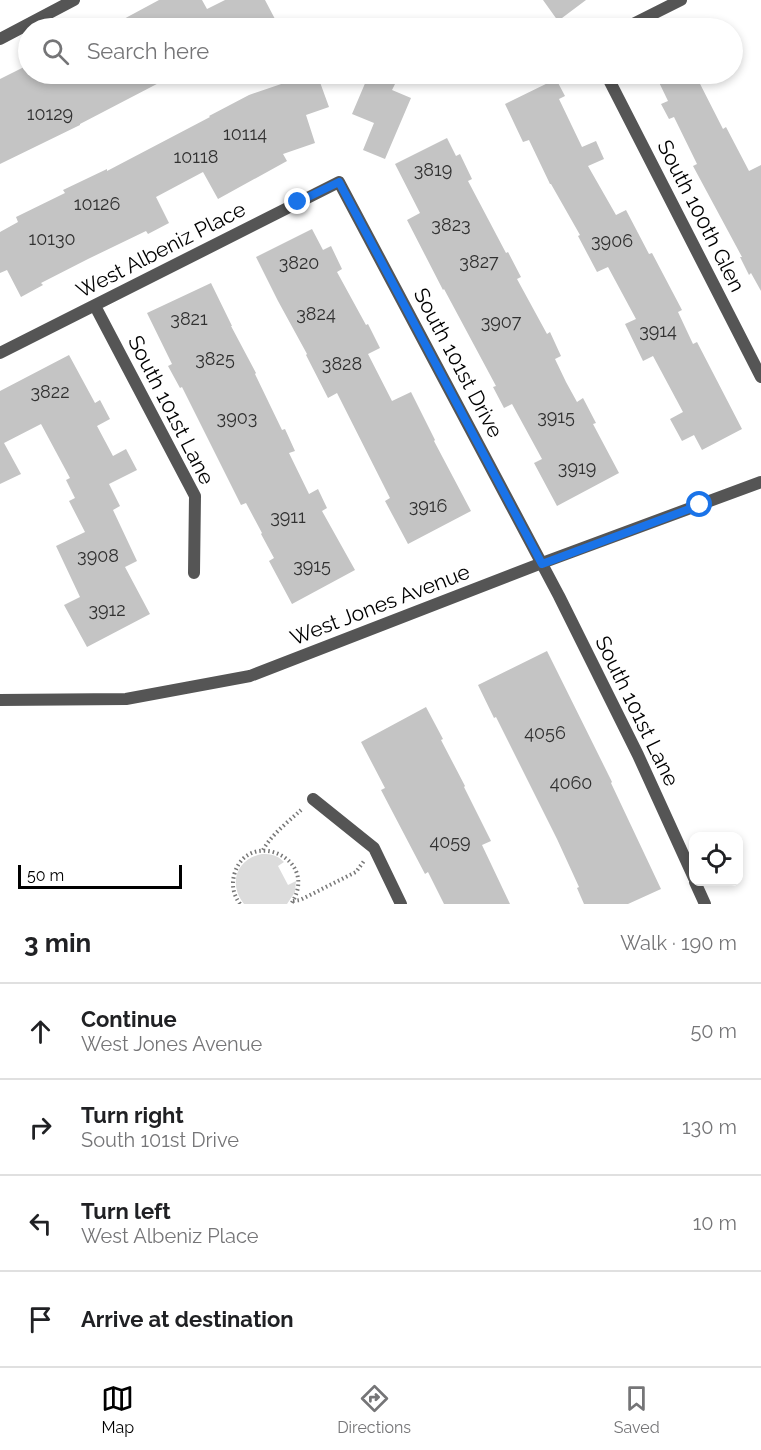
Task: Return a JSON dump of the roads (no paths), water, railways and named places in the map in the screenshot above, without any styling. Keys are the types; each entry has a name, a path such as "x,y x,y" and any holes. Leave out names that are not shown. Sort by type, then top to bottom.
{"street":[{"path":"40,18 74,0"},
{"path":"645,18 681,0"},
{"path":"0,39 18,30"},
{"name":"South 100th Glen","path":"611,84 761,377"},
{"name":"West Albeniz Place","path":"0,353 339,182"},
{"name":"South 101st Drive","path":"339,182 542,564"},
{"name":"South 101st Lane","path":"95,306 195,496 194,573"},
{"name":"West Jones Avenue","path":"0,700 126,699 250,676 761,482"},
{"name":"South 101st Lane","path":"542,564 638,755 689,869"},
{"path":"313,799 374,848 401,904"},
{"name":"South 101st Lane","path":"697,886 705,904"}]}
